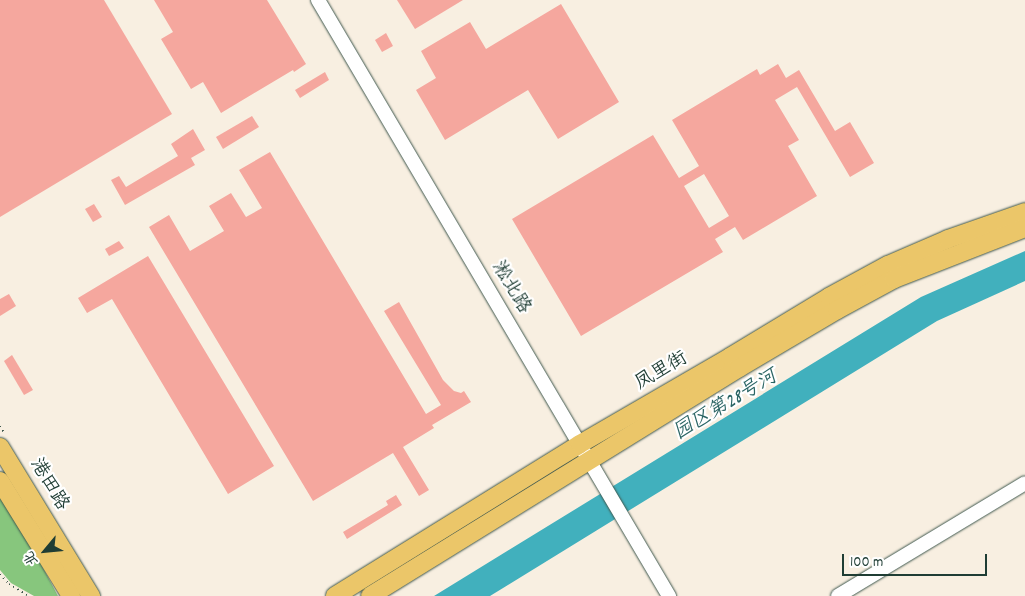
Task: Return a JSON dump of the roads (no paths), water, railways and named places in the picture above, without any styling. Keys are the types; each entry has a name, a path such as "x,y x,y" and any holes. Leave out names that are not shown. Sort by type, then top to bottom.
{"main road":[{"name":"凤里街","path":"335,596 580,444 829,297 879,270 948,239 1025,212"},
{"name":"凤里街","path":"370,596 747,363 861,297 894,279 954,254 1025,228"},
{"name":"港田路","path":"0,446 91,596"},
{"name":"港田路","path":"0,481 71,596"}],"street":[{"name":"淞北路","path":"318,0 669,596"},
{"path":"838,596 1025,483"}],"water":[{"path":"1025,251 1025,281 937,321 490,596 434,596 921,297"}],"water label":[{"name":"园区第28号河","path":"726,406"}]}
